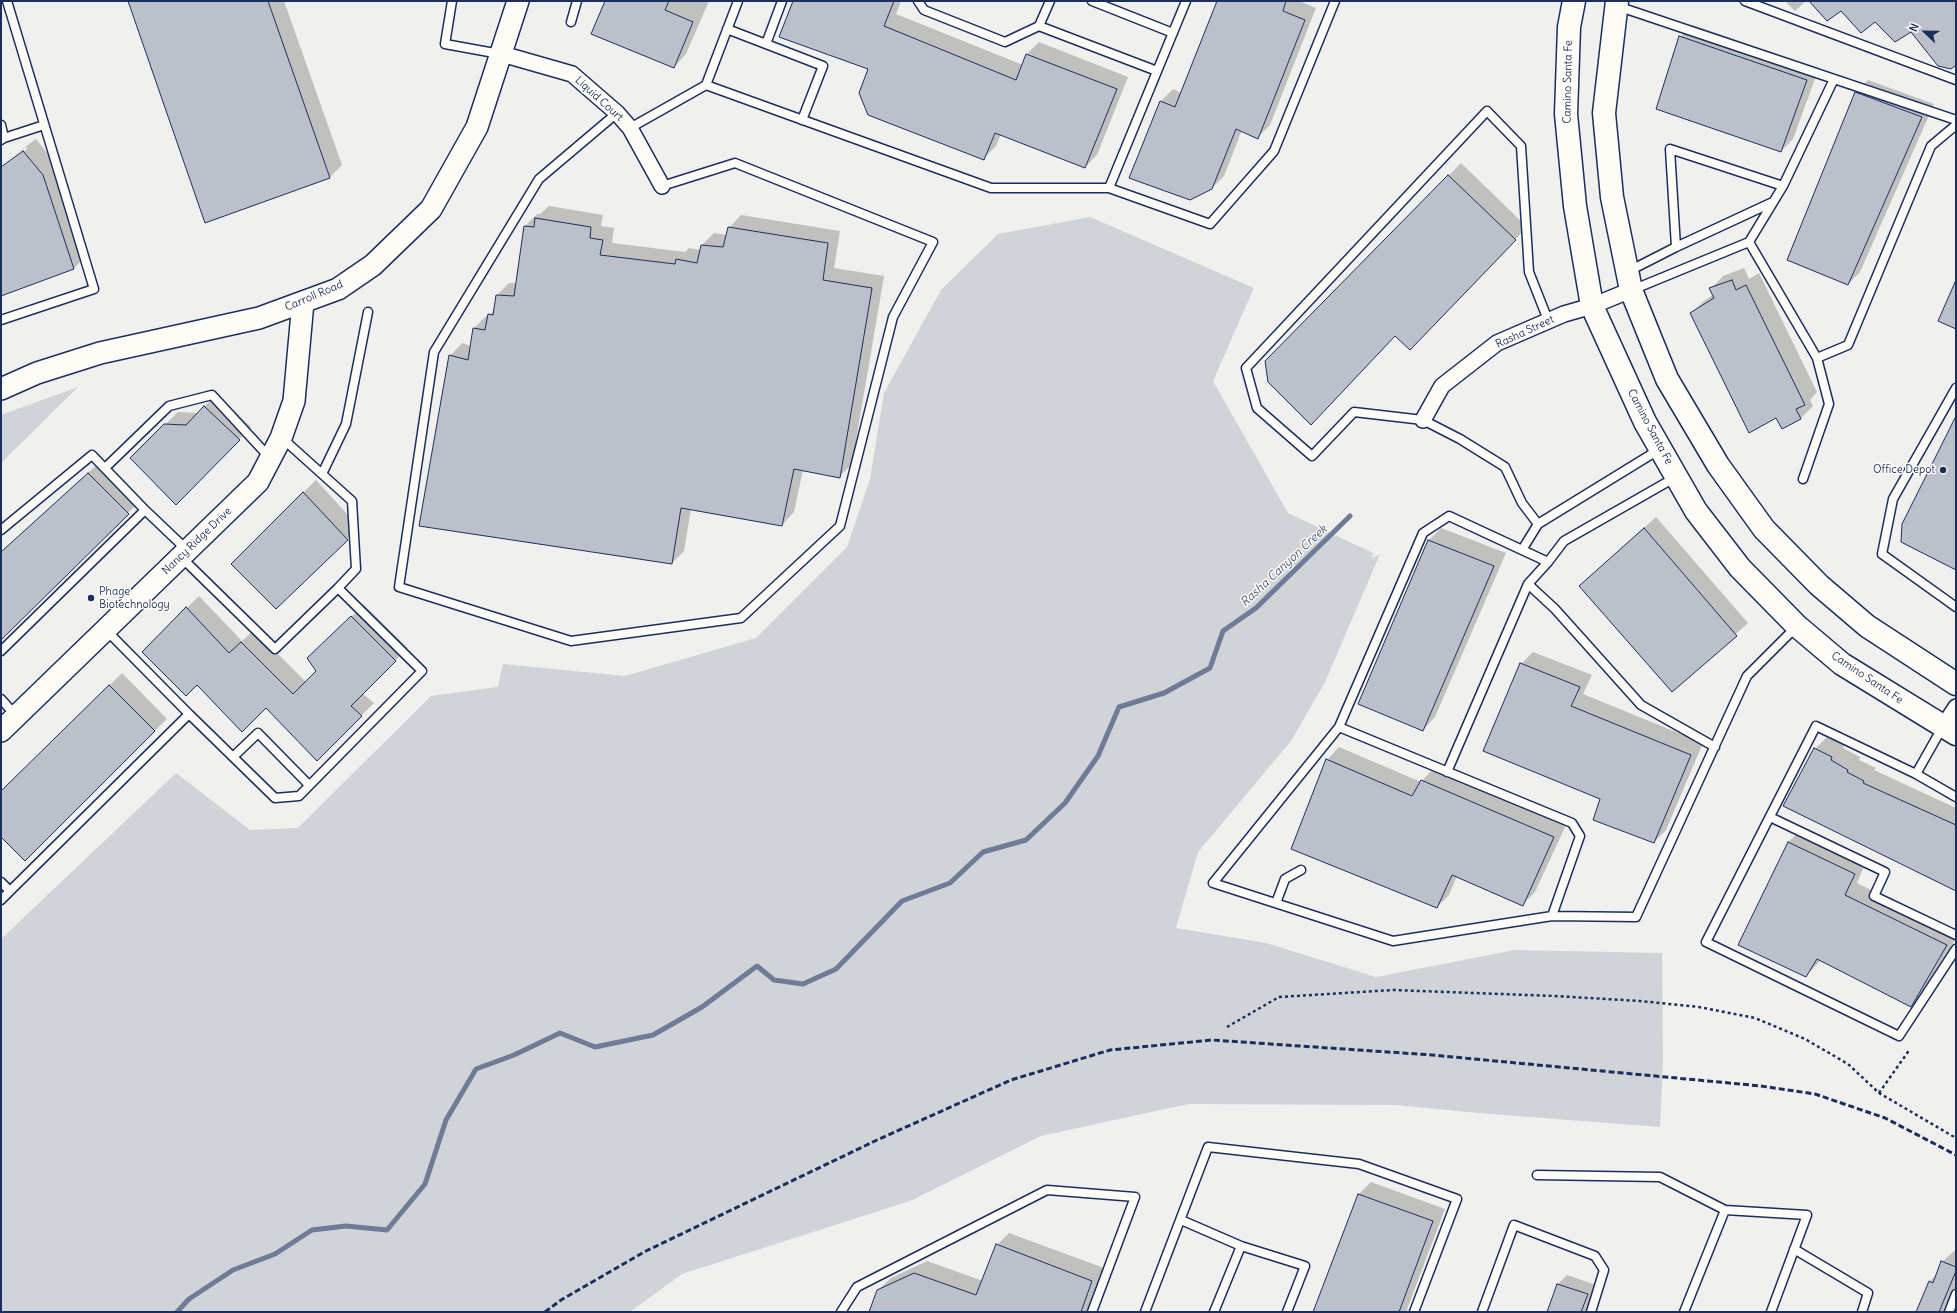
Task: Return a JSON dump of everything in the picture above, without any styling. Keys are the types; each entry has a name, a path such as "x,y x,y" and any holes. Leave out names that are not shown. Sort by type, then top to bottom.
{"main road":[{"name":"Carroll Road","path":"1,389 37,373 100,353 259,318 338,289 373,265 431,209 477,127 518,1"},
{"name":"Camino Santa Fe","path":"1574,1 1569,28 1566,114 1575,206 1592,306 1644,422 1696,511 1740,568 1797,626 1842,664 1949,730"},
{"path":"1617,3 1604,113 1612,197 1630,281 1668,379 1718,465 1764,529 1819,585 1867,626 1956,684"},
{"name":"Nancy Ridge Drive","path":"1,731 258,482 282,438 294,401 303,302"}],"street":[{"name":"Liquid Court","path":"502,54 572,74 617,113 630,128 662,186"},
{"name":"Rasha Street","path":"1423,420 1442,386 1497,343 1548,320 1592,306 1630,281"},
{"path":"1949,730 1956,707"}],"lane":[{"path":"1,320 94,289 7,1"},
{"path":"452,1 445,44 502,54"},
{"path":"571,22 577,1"},
{"path":"630,128 706,85 738,1"},
{"path":"766,44 782,1"},
{"path":"918,1 924,10 1005,42 1039,26 1050,1"},
{"path":"1092,1 1173,33"},
{"path":"1109,188 1186,1"},
{"path":"706,85 991,188 1109,188 1210,224 1274,151 1335,1"},
{"path":"1745,1 1956,80"},
{"path":"1617,3 1956,120"},
{"path":"1039,26 1157,71"},
{"path":"727,30 823,66 802,120"},
{"path":"1630,281 1749,242 1783,186 1834,79"},
{"path":"1538,524 1522,503 1505,467 1460,439 1423,420 1354,412 1312,456 1256,408 1246,368 1487,111 1521,146 1529,272 1548,320"},
{"path":"617,113 539,179 434,352 399,587 571,641 741,618 840,526 894,317 933,242 736,163 662,186"},
{"path":"1,125 3,139 44,125"},
{"path":"1817,358 1848,345 1931,146 1956,125"},
{"path":"1676,247 1670,149 1783,186"},
{"path":"1630,281 1676,247 1773,202"},
{"path":"1749,242 1817,358 1829,404 1803,479"},
{"path":"322,474 346,424 368,312"},
{"path":"1956,388 1893,499 1882,554 1956,607"},
{"path":"105,468 168,406 212,395 270,459"},
{"path":"1,530 92,455 275,649 356,569 352,501 282,438"},
{"path":"1522,550 1538,524 1660,448"},
{"path":"1447,772 1528,584 1548,562 1564,541 1676,477"},
{"path":"1,651 145,510"},
{"path":"1548,562 1449,516 1422,533 1340,727 1214,883 1393,940 1552,916 1636,917 1747,676 1797,626"},
{"path":"1528,584 1555,609 1641,705 1714,747"},
{"path":"105,629 275,798 299,796 422,671 338,588"},
{"path":"1,699 16,716"},
{"path":"1,900 189,714"},
{"path":"1956,797 1916,774 1816,726 1706,942 1899,1036 1956,949"},
{"path":"1340,727 1572,823 1580,836 1552,916"},
{"path":"1916,774 1949,730"},
{"path":"233,757 258,733 309,786"},
{"path":"1770,817 1884,872 1874,896 1956,935"},
{"path":"1276,903 1284,879 1301,870"},
{"path":"1,882 10,891"},
{"path":"1145,1312 1208,1147 1359,1164 1457,1199 1414,1312"},
{"path":"1537,1175 1660,1177 1725,1210 1807,1215 1771,1312"},
{"path":"841,1312 857,1287 1047,1190 1135,1197 1092,1312"},
{"path":"1684,1312 1725,1210"},
{"path":"1181,1220 1241,1246 1305,1266 1287,1312"},
{"path":"1482,1312 1514,1226 1595,1256 1604,1270 1591,1312"},
{"path":"1214,1312 1241,1246"},
{"path":"1794,1249 1868,1293 1862,1312"},
{"path":"1948,1312 1956,1294"}],"path":[{"path":"1227,1027 1279,997 1393,990 1563,997 1699,1007 1755,1018 1805,1039 1848,1064 1879,1093 1956,1138"},
{"path":"1879,1093 1910,1049"}],"shaded area":[{"path":"1090,217 1254,288 1213,381 1288,513 1373,553 1372,558 1380,554 1325,682 1291,741 1198,852 1176,928 1266,943 1376,977 1515,950 1662,953 1663,1060 1660,1127 1395,1105 1188,1104 1041,1136 910,1201 682,1274 630,1312 1,1312 1,939 176,773 250,830 298,828 431,696 498,687 503,664 625,676 756,638 847,547 870,479 884,393 941,290 998,234"},
{"path":"78,387 1,463 1,415"}],"building":[{"path":"128,1 268,1 330,178 205,223"},
{"path":"605,1 669,1 665,10 693,22 674,68 591,34"},
{"path":"793,1 894,1 884,26 1016,80 1026,54 1117,89 1085,168 995,133 984,160 868,115 859,93 868,69 779,37"},
{"path":"1217,1 1286,1 1283,11 1305,20 1258,139 1236,129 1212,189 1190,200 1129,178 1160,101 1175,107"},
{"path":"1809,1 1956,1 1956,65 1951,69 1938,66 1911,32 1895,42 1875,22 1861,33 1841,11 1827,21"},
{"path":"1679,36 1807,80 1781,152 1656,109"},
{"path":"1855,92 1922,117 1848,285 1787,260"},
{"path":"23,151 43,175 74,269 1,296 1,167"},
{"path":"1448,175 1516,240 1410,350 1395,336 1311,425 1268,382 1265,361"},
{"path":"535,218 591,227 590,238 603,240 600,255 675,264 676,259 697,263 701,245 723,247 728,227 828,243 823,280 872,288 840,478 794,469 782,526 681,508 672,564 419,526 449,355 468,360 473,328 485,330 488,314 493,315 496,295 514,296 524,226 534,227"},
{"path":"1732,280 1736,290 1746,285 1805,405 1796,409 1801,419 1782,429 1776,418 1749,433 1690,313 1714,298 1709,288"},
{"path":"1956,280 1956,329 1938,321"},
{"path":"204,406 240,440 176,505 130,458 164,424 186,425"},
{"name":"Office Depot","path":"1956,416 1956,570 1901,542 1902,524"},
{"path":"88,473 129,514 1,640 1,552"},
{"path":"303,492 348,540 276,609 231,564"},
{"path":"1644,528 1737,636 1672,692 1579,586"},
{"path":"1428,540 1494,566 1423,731 1358,704"},
{"path":"186,607 229,653 241,642 293,694 316,671 307,658 351,616 396,661 351,706 362,716 317,761 266,708 242,732 197,685 186,696 142,652"},
{"path":"1520,663 1580,687 1571,706 1691,755 1654,843 1593,820 1600,799 1483,751"},
{"path":"109,685 155,731 25,861 1,837 1,791"},
{"path":"1814,748 1832,757 1831,760 1848,770 1847,772 1864,781 1863,783 1956,825 1956,891 1783,806"},
{"path":"1326,759 1412,796 1421,780 1554,837 1523,906 1452,875 1437,908 1291,849"},
{"path":"1788,842 1855,874 1845,895 1947,945 1911,1007 1817,959 1806,977 1738,945"},
{"path":"1358,1194 1433,1221 1399,1312 1313,1312"},
{"path":"996,1244 1092,1281 1081,1312 869,1312 877,1290 914,1273 976,1295"},
{"path":"1941,1261 1956,1267 1956,1271 1939,1312 1916,1312 1929,1281 1933,1283"},
{"path":"1557,1284 1588,1294 1581,1312 1547,1312"}],"waterway":[{"name":"Rasha Canyon Creek","path":"177,1312 189,1299 233,1270 275,1254 312,1230 346,1226 387,1230 425,1184 446,1120 476,1069 514,1055 560,1033 595,1047 653,1035 702,1007 757,966 774,980 803,984 836,969 902,901 950,883 983,852 1026,840 1065,803 1098,756 1119,707 1164,693 1210,668 1223,631 1256,608 1350,516"}],"railway":[{"path":"545,1312 561,1300 646,1251 877,1140 1011,1080 1110,1050 1212,1040 1432,1055 1761,1086 1815,1094 1885,1118 1956,1155"}],"place":[{"name":"Office Depot","path":"1943,470"},
{"name":"Phage Biotechnology","path":"91,598"}]}
